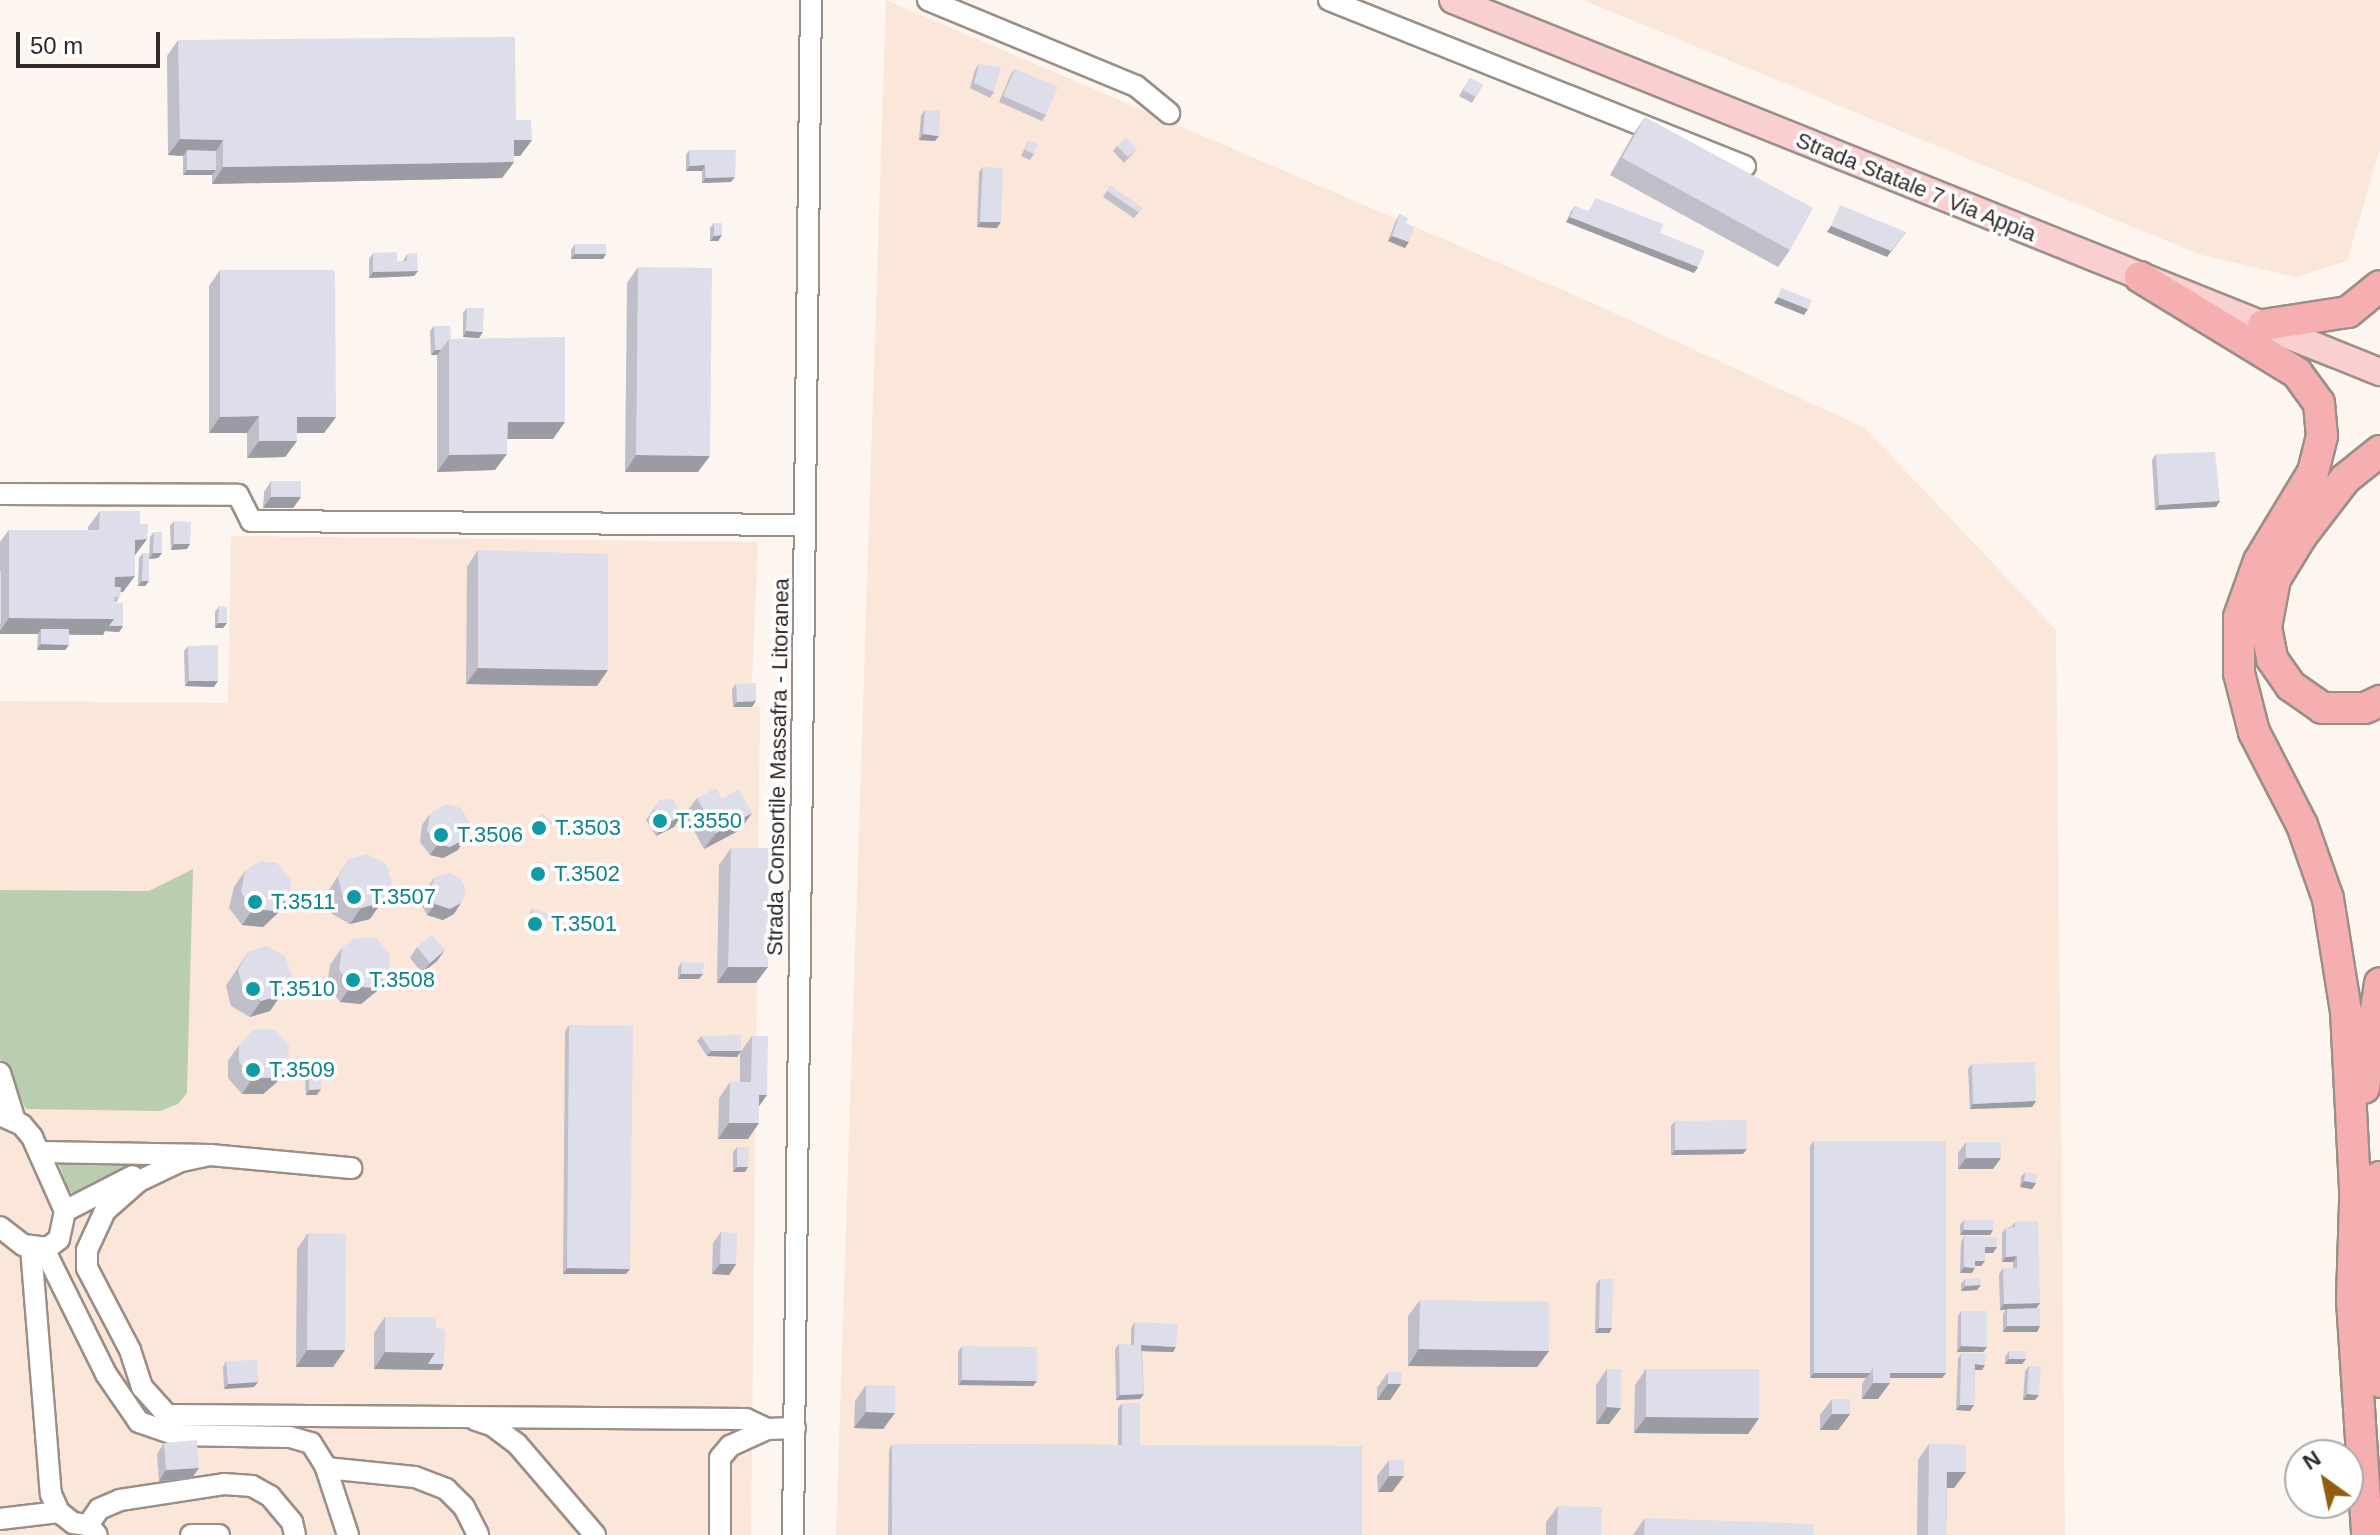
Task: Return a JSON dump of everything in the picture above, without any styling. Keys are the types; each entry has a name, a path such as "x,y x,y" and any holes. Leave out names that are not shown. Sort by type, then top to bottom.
{"highway":[{"path":"2140,277 2297,373 2319,403 2322,436 2313,472 2259,561 2239,617 2239,673 2254,732 2302,825 2328,899 2373,1189 2352,1300 2367,1535"},
{"path":"2263,325 2348,312 2380,286"},
{"path":"2380,451 2345,479 2302,535 2275,579 2266,627 2272,659 2291,686 2322,708 2365,708 2380,701"},
{"path":"2380,983 2373,1189 2380,1382"}],"main road":[{"name":"Strada Statale 7 Via Appia","path":"1453,0 2380,372"}],"street":[{"name":"Strada Consortile Massafra - Litoranea","path":"793,1535 811,0"},
{"path":"928,0 1136,86 1169,113"},
{"path":"1329,0 1745,166"},
{"path":"0,494 238,495 251,521 804,525"},
{"path":"0,1073 6,1111 41,1152 65,1211 59,1239 38,1248"},
{"path":"41,1152 210,1155 351,1168"},
{"path":"210,1155 181,1161 139,1181 105,1211 87,1250 87,1268 153,1405 167,1415 195,1418 746,1419 767,1429"},
{"path":"65,1211 163,1161 210,1155"},
{"path":"0,1227 38,1248 106,1374 139,1422 177,1435 290,1437 311,1443 326,1468 348,1535"},
{"path":"38,1248 47,1471 59,1512 73,1523 93,1530 99,1509 120,1500 224,1484 252,1486 270,1496 292,1522 295,1535"},
{"path":"466,1417 493,1426 517,1444 595,1535"},
{"path":"720,1535 720,1458 730,1446 767,1429 795,1428"},
{"path":"326,1468 415,1477 446,1489 464,1507 478,1535"},
{"path":"0,1519 59,1512"},
{"path":"191,1535 219,1535"}],"shaded area":[{"path":"886,0 1588,301 1865,428 2056,630 2065,1535 836,1535"},
{"path":"1583,0 2380,0 2380,149 2347,261 2296,277 2201,255"},
{"path":"231,536 758,542 751,706 760,707 751,1535 0,1535 0,701 228,703"}],"green space":[{"path":"193,869 187,1093 178,1104 160,1111 26,1109 0,1059 0,890 149,891"},
{"path":"58,1161 137,1164 79,1196 69,1191"}],"building":[{"path":"515,37 516,120 531,120 532,140 514,140 514,162 223,167 223,140 180,139 178,40"},
{"path":"979,64 1001,67 994,92 974,83"},
{"path":"1015,69 1058,87 1046,115 1003,96"},
{"path":"1470,78 1483,85 1476,97 1463,90"},
{"path":"925,110 940,111 939,136 923,134"},
{"path":"1645,117 1813,208 1790,250 1622,158"},
{"path":"1126,137 1137,149 1128,157 1117,146"},
{"path":"1029,140 1038,144 1034,154 1025,150"},
{"path":"187,150 216,151 216,170 187,170"},
{"path":"689,150 736,150 735,177 706,178 705,165 690,166"},
{"path":"983,167 1003,168 1001,222 980,222"},
{"path":"1110,186 1142,208 1138,212 1107,191"},
{"path":"1596,198 1663,224 1660,233 1705,251 1698,267 1570,217 1575,206 1590,212"},
{"path":"1840,205 1906,232 1891,251 1831,226"},
{"path":"1400,214 1408,218 1406,224 1414,227 1409,242 1392,236"},
{"path":"714,223 722,223 722,235 714,236"},
{"path":"575,244 606,244 606,254 575,254"},
{"path":"397,252 397,261 407,261 407,254 417,253 418,271 373,272 373,253"},
{"path":"638,267 712,268 710,456 636,455"},
{"path":"220,270 335,270 336,417 297,417 297,441 259,441 259,416 220,417"},
{"path":"1781,288 1812,300 1808,309 1778,297"},
{"path":"467,308 484,308 483,332 466,331"},
{"path":"434,326 450,326 451,339 441,350 435,350"},
{"path":"565,337 565,422 508,422 507,454 449,455 449,339"},
{"path":"2215,452 2220,501 2159,505 2156,454"},
{"path":"271,481 301,481 301,497 271,497"},
{"path":"100,511 140,511 140,524 148,524 147,539 135,540 135,576 115,577 114,619 9,618 9,530 99,530"},
{"path":"174,521 191,522 190,544 174,544"},
{"path":"154,532 162,532 162,553 153,553"},
{"path":"478,550 608,554 608,670 478,668"},
{"path":"143,553 149,553 149,581 142,581"},
{"path":"1,571 1,624 0,624"},
{"path":"114,587 121,587 120,597 114,597"},
{"path":"114,603 123,603 123,626 109,626 114,619"},
{"path":"219,606 227,607 227,623 218,623"},
{"path":"41,629 69,629 69,645 41,644"},
{"path":"218,645 218,681 189,681 188,646"},
{"path":"756,683 756,701 737,702 736,684"},
{"path":"716,788 722,799 739,789 752,813 716,833 697,798"},
{"path":"673,799 681,816 664,825 654,809 660,800"},
{"path":"445,804 461,808 470,823 465,839 450,847 438,844 427,831 430,814"},
{"path":"541,814 552,822 544,832 535,826"},
{"path":"731,848 769,848 768,967 728,967"},
{"path":"367,854 386,864 392,884 382,902 361,908 343,897 338,877 349,859"},
{"path":"260,861 277,863 291,880 290,896 274,911 253,909 241,892 245,871"},
{"path":"538,861 550,867 544,878 535,874"},
{"path":"450,873 461,879 466,891 461,903 450,909 435,904 429,893 435,877"},
{"path":"533,908 549,914 543,928 529,923"},
{"path":"432,935 445,950 430,963 417,947"},
{"path":"354,938 376,938 390,954 389,975 372,988 351,986 339,969 342,948"},
{"path":"267,946 285,956 292,976 281,995 261,1001 243,990 238,970 248,952"},
{"path":"682,962 704,963 703,974 681,974"},
{"path":"569,1025 633,1026 630,1269 567,1268"},
{"path":"254,1029 275,1030 289,1045 287,1067 274,1078 253,1078 239,1062 239,1045"},
{"path":"741,1035 741,1051 711,1051 701,1036"},
{"path":"752,1036 768,1036 767,1095 759,1095 759,1123 729,1123 730,1082 751,1082"},
{"path":"2035,1062 2036,1101 1973,1104 1972,1064"},
{"path":"309,1072 321,1073 321,1089 309,1090"},
{"path":"1746,1120 1747,1149 1675,1150 1675,1121"},
{"path":"1814,1141 1946,1141 1946,1373 1890,1373 1890,1368 1873,1368 1870,1373 1814,1373"},
{"path":"1966,1142 2001,1142 2001,1158 1966,1158"},
{"path":"737,1147 749,1147 748,1167 737,1167"},
{"path":"2025,1172 2037,1174 2036,1183 2024,1181"},
{"path":"1964,1220 1994,1220 1993,1230 1964,1230"},
{"path":"2038,1221 2040,1303 2004,1304 2003,1268 2017,1268 2017,1256 2006,1257 2006,1228 2015,1227 2015,1222"},
{"path":"721,1232 737,1233 736,1264 720,1264"},
{"path":"308,1233 346,1234 345,1350 307,1350"},
{"path":"1964,1236 1997,1237 1997,1247 1985,1247 1985,1261 1975,1261 1975,1268 1964,1267"},
{"path":"1981,1278 1981,1285 1965,1286 1965,1279"},
{"path":"1600,1279 1613,1279 1612,1328 1599,1328"},
{"path":"1420,1300 1549,1302 1549,1351 1419,1349"},
{"path":"2040,1308 2040,1326 2007,1326 2007,1309"},
{"path":"1961,1311 1987,1311 1987,1347 1961,1346"},
{"path":"385,1317 436,1317 435,1353 385,1352"},
{"path":"1135,1322 1178,1324 1176,1347 1141,1345 1144,1394 1120,1395 1119,1344 1134,1345"},
{"path":"435,1328 445,1329 444,1364 428,1364 435,1353"},
{"path":"962,1346 1037,1347 1037,1381 962,1380"},
{"path":"2009,1351 2026,1351 2026,1359 2009,1359"},
{"path":"1961,1353 1986,1354 1985,1365 1975,1364 1974,1405 1960,1405"},
{"path":"257,1360 258,1382 228,1384 226,1361"},
{"path":"2029,1366 2041,1366 2039,1395 2027,1394"},
{"path":"1873,1368 1890,1368 1890,1383 1873,1383"},
{"path":"1607,1369 1621,1369 1621,1408 1607,1407"},
{"path":"1646,1369 1759,1369 1759,1418 1646,1417"},
{"path":"1388,1372 1402,1372 1401,1384 1388,1384"},
{"path":"866,1385 895,1386 895,1413 866,1412"},
{"path":"1832,1399 1850,1399 1850,1414 1832,1414"},
{"path":"1122,1403 1140,1403 1140,1445 1362,1446 1362,1535 892,1535 892,1444 1122,1445"},
{"path":"197,1440 199,1468 166,1470 164,1443"},
{"path":"1929,1444 1966,1445 1966,1472 1947,1472 1946,1535 1928,1535"},
{"path":"1389,1460 1404,1460 1404,1476 1389,1476"},
{"path":"1558,1506 1602,1507 1601,1535 1557,1535"},
{"path":"1645,1518 1814,1524 1813,1535 1644,1535"}],"place":[{"name":"T.3550","path":"660,821"},
{"name":"T.3503","path":"539,828"},
{"name":"T.3506","path":"441,835"},
{"name":"T.3502","path":"538,874"},
{"name":"T.3507","path":"354,897"},
{"name":"T.3511","path":"255,902"},
{"name":"T.3501","path":"535,924"},
{"name":"T.3508","path":"353,980"},
{"name":"T.3510","path":"253,989"},
{"name":"T.3509","path":"253,1070"}]}
